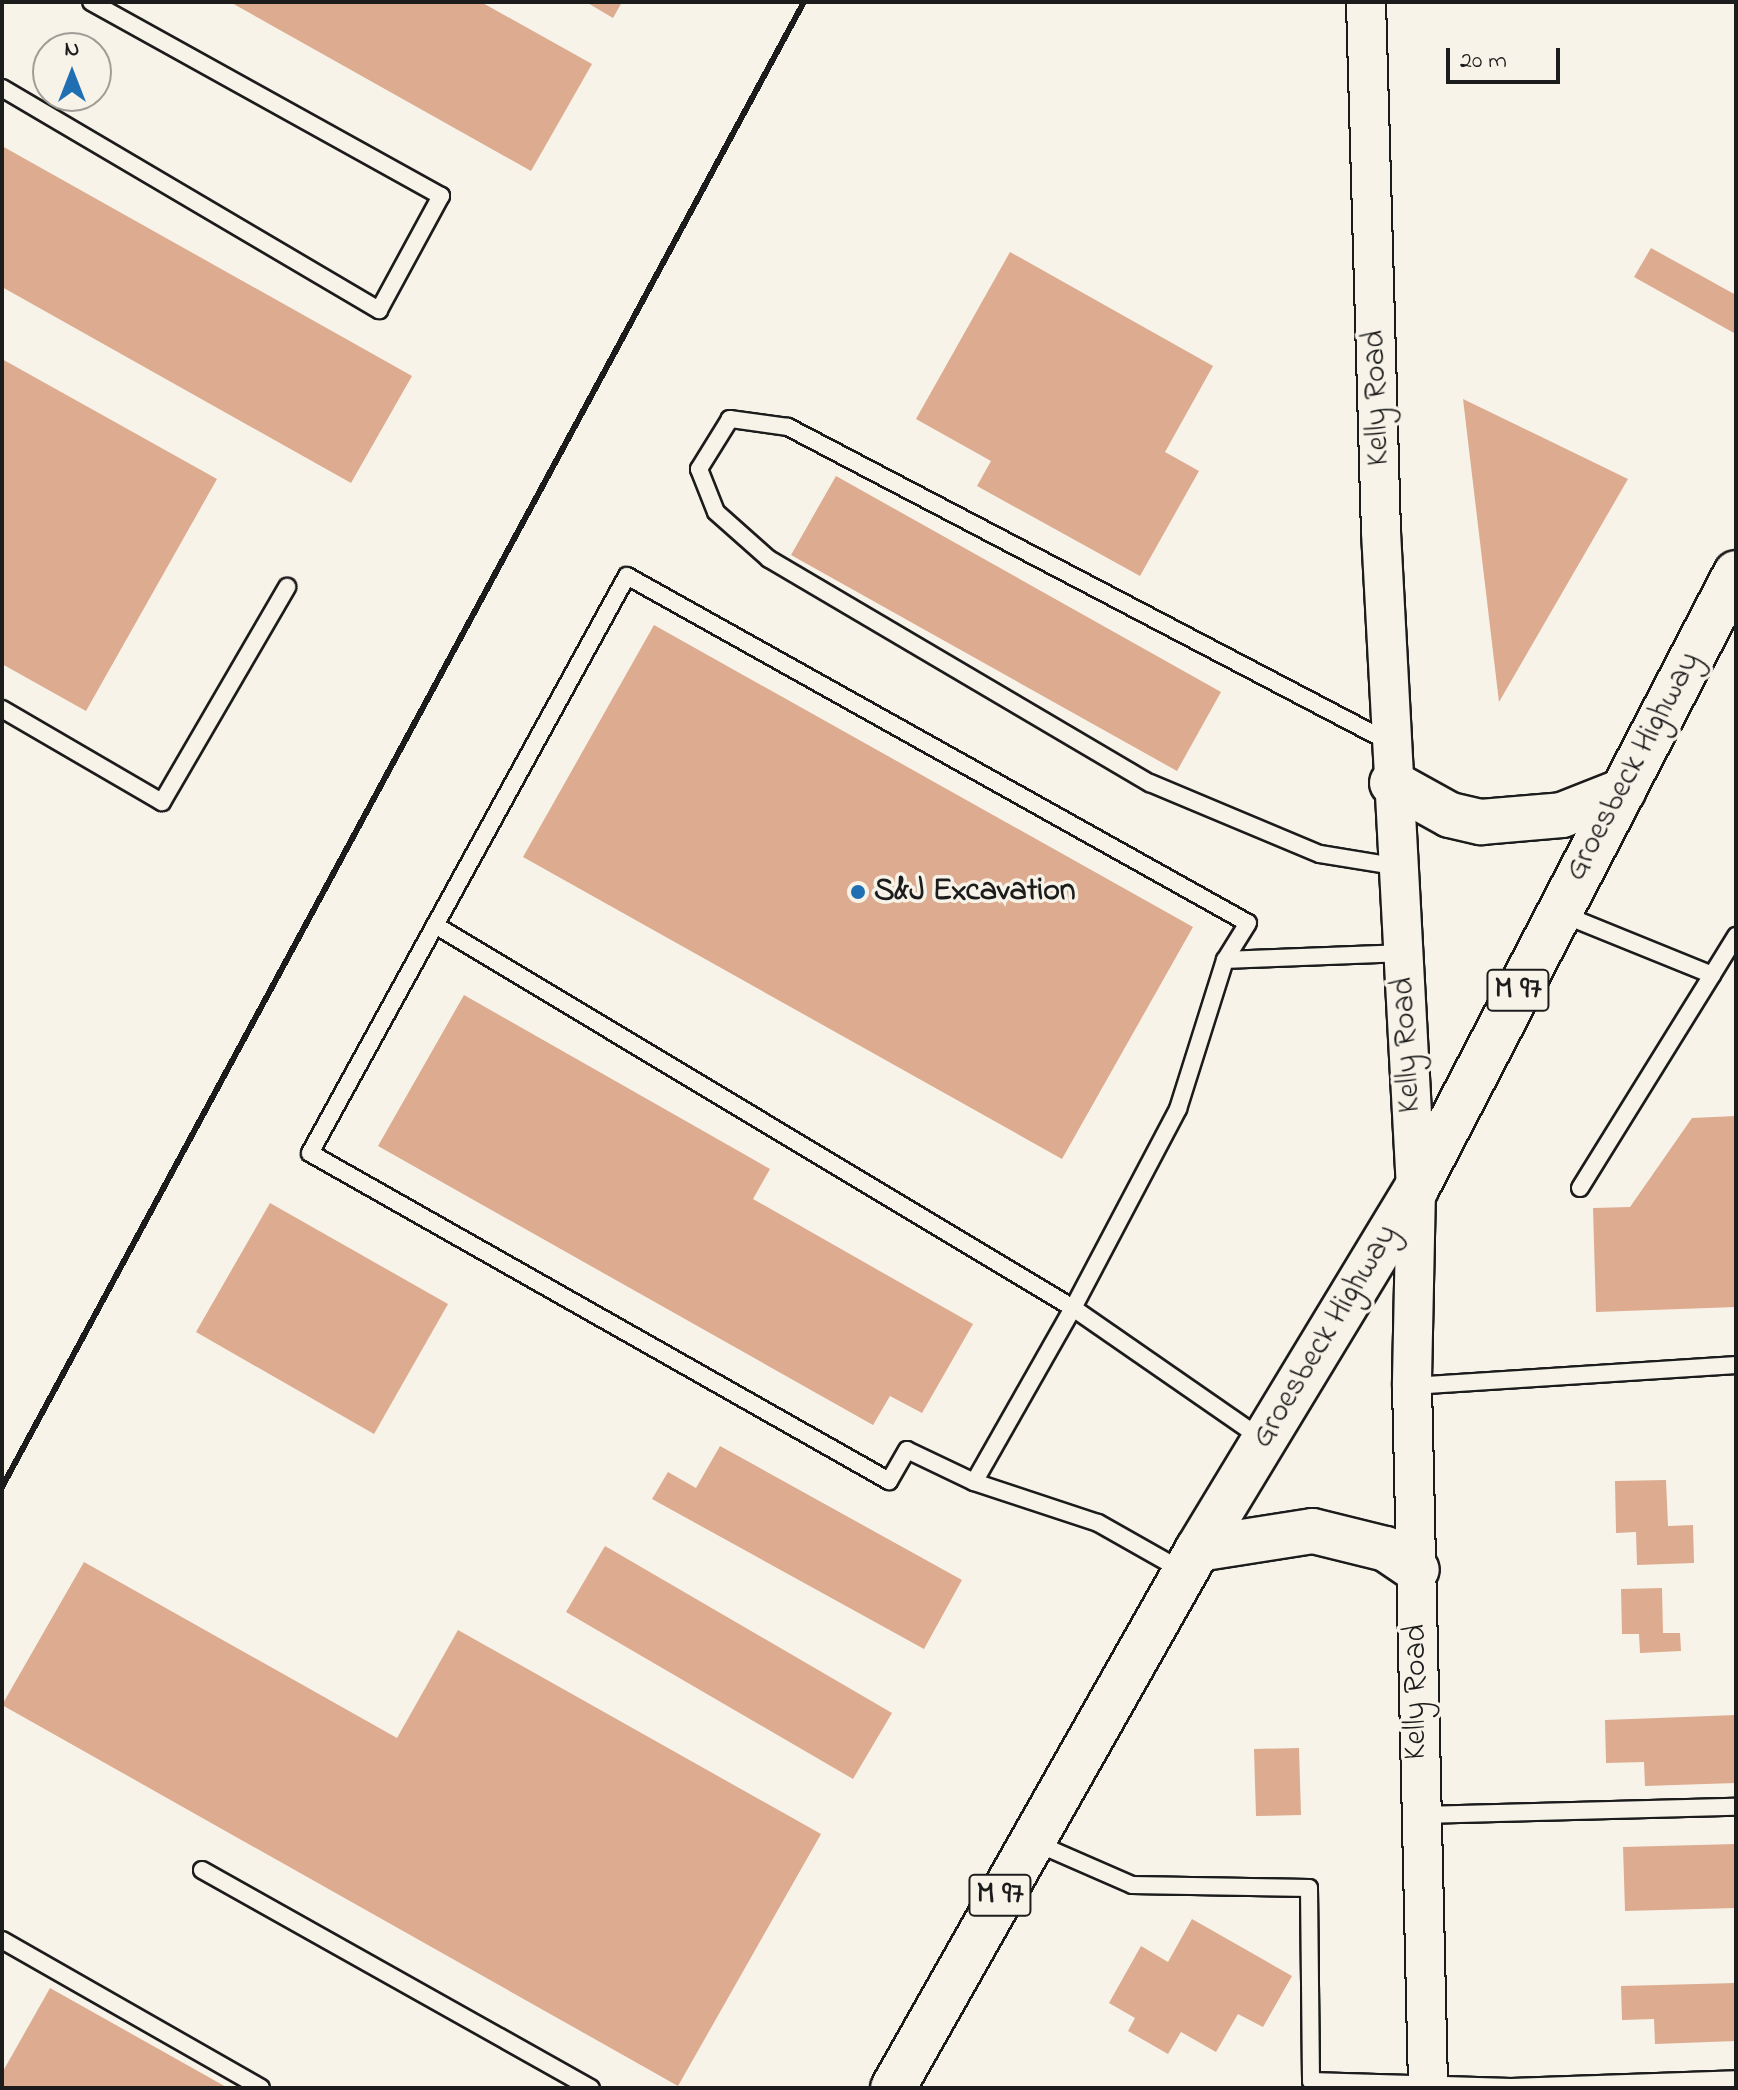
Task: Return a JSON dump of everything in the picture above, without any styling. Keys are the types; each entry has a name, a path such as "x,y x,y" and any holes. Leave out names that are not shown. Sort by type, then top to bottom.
{"main road":[{"name":"Groesbeck Highway","path":"893,2088 1191,1560 1416,1189 1557,912 1730,594"},
{"path":"1392,763 1481,822 1562,815 1623,791"},
{"path":"1191,1560 1313,1531 1386,1549 1417,1570"}],"street":[{"name":"Kelly Road","path":"1366,2 1392,763 1416,1189 1412,1386 1417,1570 1418,1815 1427,2085"}],"lane":[{"path":"2,88 379,310 441,196 91,2"},
{"path":"1392,763 788,427 730,419 699,469 716,512 769,559 1150,783 1320,854 1399,867"},
{"path":"974,1482 1073,1308 1178,1109 1225,960 1248,923 627,576 310,1153 889,1481 907,1450 974,1482 1098,1523 1191,1560"},
{"path":"2,709 162,802 287,587"},
{"path":"1557,912 1712,975"},
{"path":"435,925 1073,1308 1264,1441"},
{"path":"1580,1188 1736,936"},
{"path":"1225,960 1404,953"},
{"path":"1412,1386 1736,1365"},
{"path":"1418,1815 1736,1807"},
{"path":"1031,1840 1132,1885 1309,1888 1311,2081 1511,2087 1736,2079"},
{"path":"202,1870 591,2088"},
{"path":"2,1940 261,2088"}],"building":[{"path":"230,2 481,2 592,64 531,171"},
{"path":"586,2 622,2 613,18"},
{"path":"2,146 412,376 351,483 2,287"},
{"path":"1651,248 1736,295 1734,333 1634,277"},
{"path":"1010,252 1213,366 1165,452 1199,471 1140,576 977,486 991,461 916,419"},
{"path":"2,359 217,479 86,711 2,664"},
{"path":"1463,399 1628,479 1499,702"},
{"path":"836,476 1221,692 1177,771 791,555"},
{"name":"S&J Excavation","path":"654,625 1193,927 1062,1159 523,857"},
{"path":"464,995 770,1169 753,1199 973,1324 922,1413 890,1396 873,1425 378,1146"},
{"path":"1736,1116 1736,1307 1596,1312 1593,1208 1630,1207 1692,1118"},
{"path":"270,1203 448,1304 374,1434 196,1332"},
{"path":"720,1446 962,1580 924,1649 652,1499 668,1472 696,1488"},
{"path":"1666,1480 1668,1526 1693,1525 1694,1563 1637,1565 1636,1532 1616,1533 1615,1481"},
{"path":"605,1546 892,1713 853,1779 566,1612"},
{"path":"84,1562 397,1738 458,1630 821,1834 678,2086 2,1705"},
{"path":"1662,1588 1663,1633 1680,1633 1681,1651 1640,1653 1639,1634 1622,1634 1621,1589"},
{"path":"1736,1715 1736,1783 1645,1786 1644,1762 1606,1763 1605,1720"},
{"path":"1299,1748 1301,1815 1256,1816 1254,1749"},
{"path":"1736,1844 1736,1908 1625,1911 1623,1847"},
{"path":"1192,1919 1292,1976 1263,2027 1238,2014 1216,2052 1181,2032 1168,2054 1128,2031 1135,2018 1109,2003 1141,1946 1168,1962"},
{"path":"1736,1983 1736,2041 1655,2044 1654,2019 1622,2020 1621,1986"},
{"path":"50,1988 228,2088 2,2088 2,2073"}],"railway":[{"path":"2,1487 804,2"}],"place":[{"name":"S&J Excavation","path":"858,892"}]}
